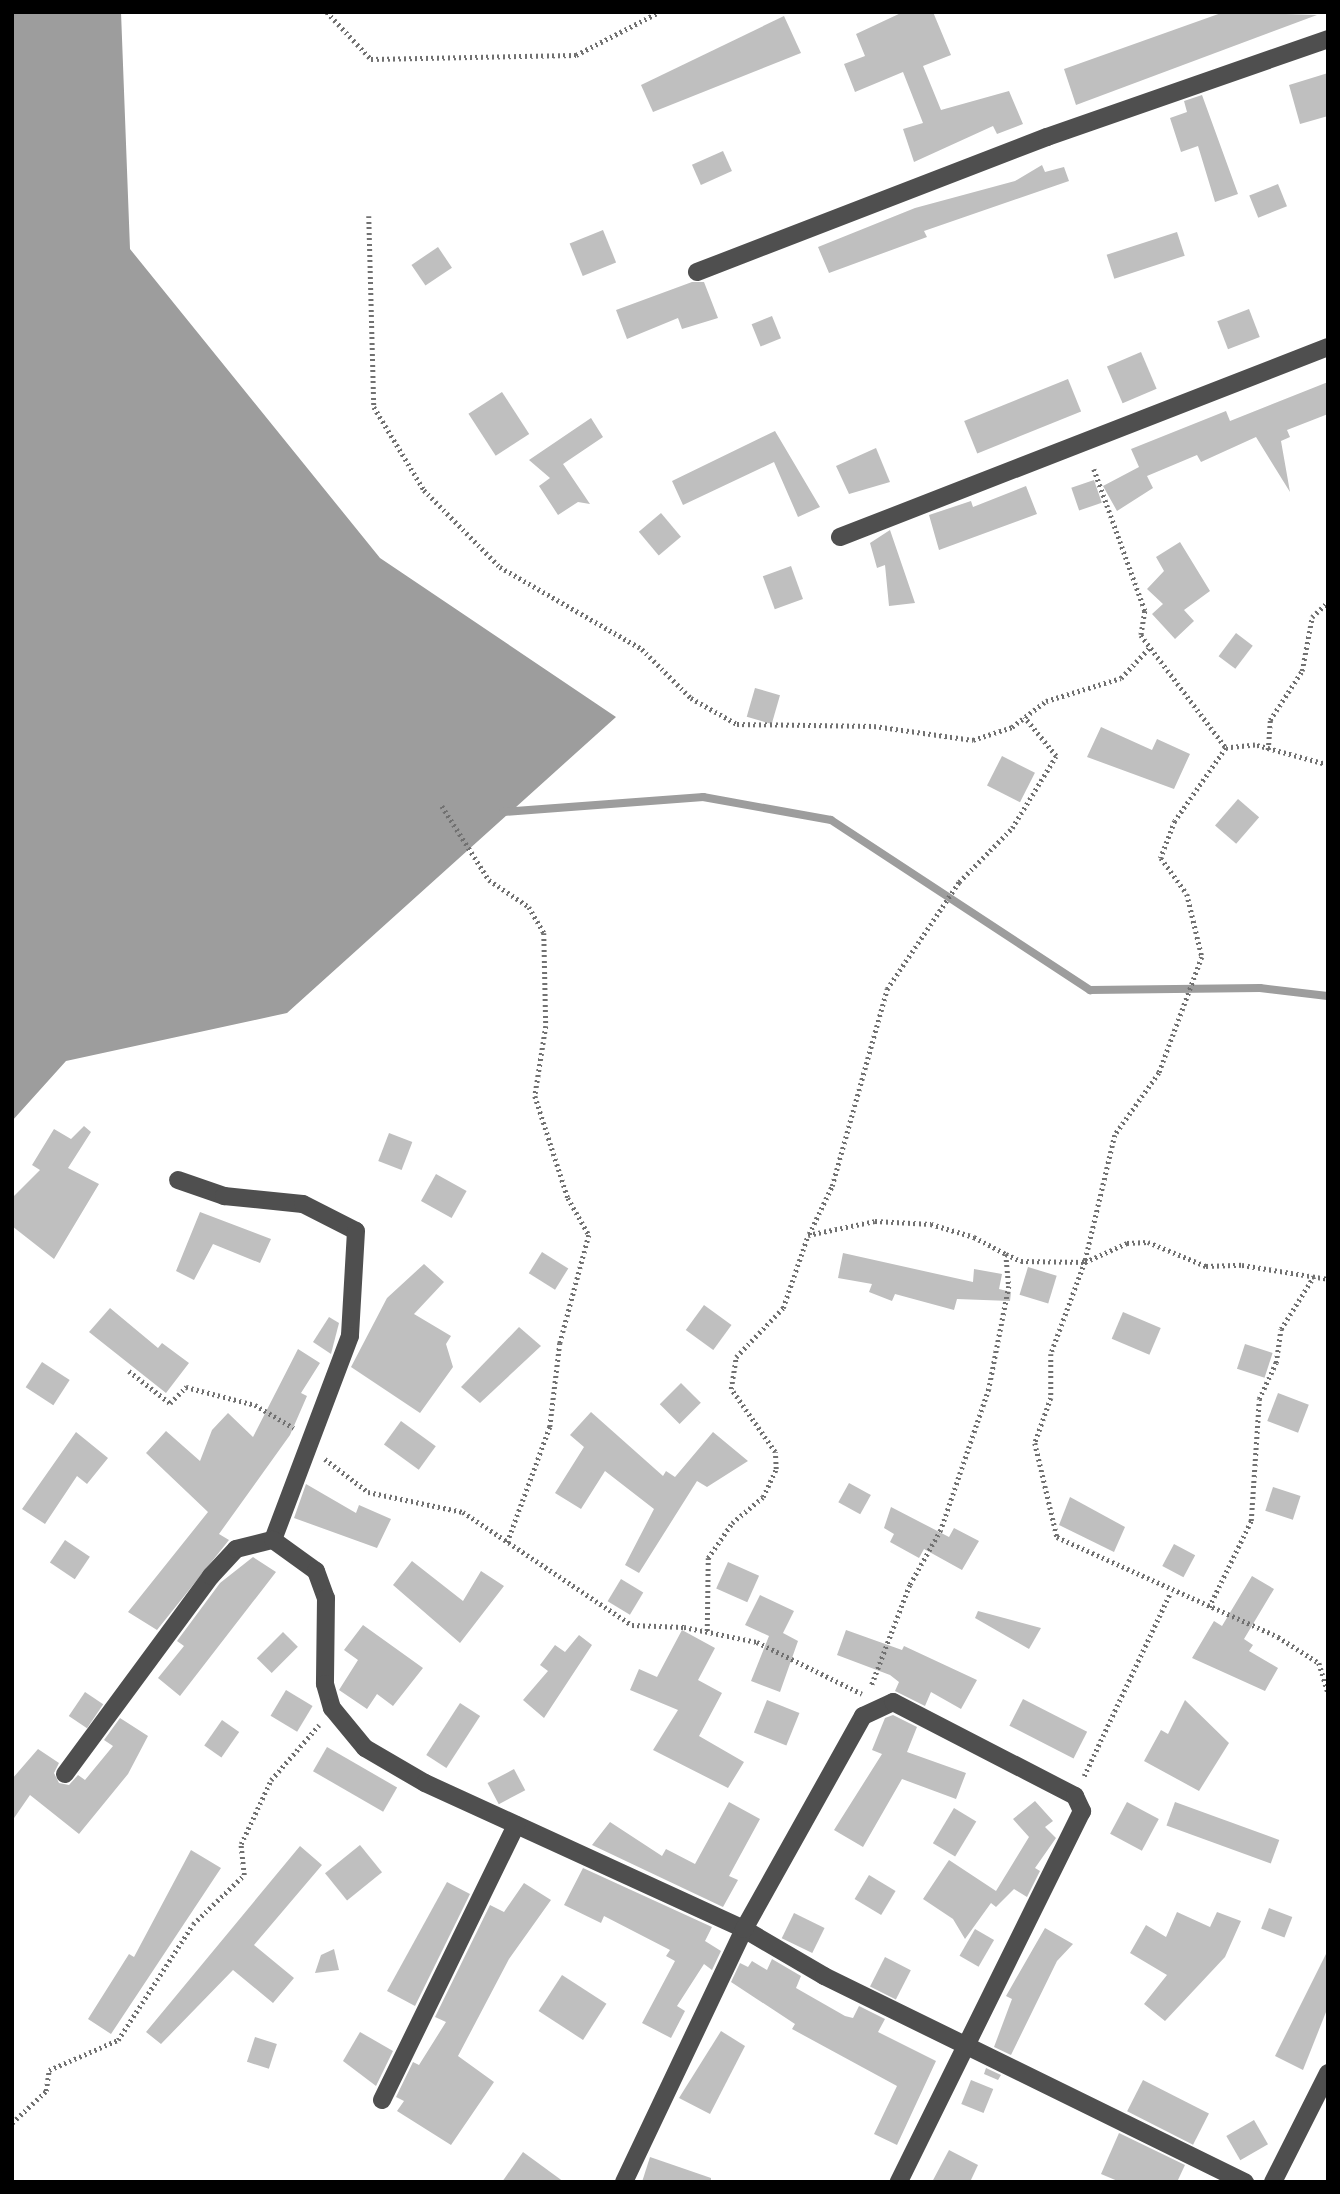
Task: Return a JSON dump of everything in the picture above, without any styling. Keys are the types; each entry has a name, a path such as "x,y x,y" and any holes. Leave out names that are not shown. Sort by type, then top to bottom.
{"street":[{"path":"697,272 1047,137 1328,39"},
{"path":"840,537 1328,347"},
{"path":"178,1180 224,1196 303,1203 356,1231 350,1336 273,1540"},
{"path":"65,1774 211,1576 236,1549 273,1540 316,1571 326,1598 321,1662 332,1708 365,1748 516,1825 744,1929 963,2045 1245,2182"},
{"path":"624,2182 744,1929 863,1716 877,1704 893,1702 1075,1796 1079,1825 963,2045 899,2182"},
{"path":"382,2100 516,1825"},
{"path":"1273,2182 1328,2073"}],"path":[{"path":"327,12 370,59 576,55 659,12"},
{"path":"369,216 374,407 424,490 500,567 642,649 691,698 737,724 874,726 973,740 1024,717 1046,701 1121,678 1149,648"},
{"path":"1094,469 1145,611 1141,635 1226,748 1268,750 1328,765"},
{"path":"1268,750 1270,720 1302,671 1312,617 1328,602"},
{"path":"707,1632 708,1558 732,1523 764,1497 776,1469 775,1452 731,1389 736,1357 783,1308 808,1235 832,1186 887,989 959,882 1012,828 1056,756 1024,717"},
{"path":"1226,748 1198,779 1161,858 1187,894 1202,957 1159,1073 1115,1135 1085,1262 1051,1354 1051,1398 1035,1443 1056,1537 1319,1662 1328,1693"},
{"path":"443,806 489,880 528,907 544,933 546,1026 535,1096 568,1198 589,1235 560,1342 550,1427 507,1544"},
{"path":"808,1235 875,1221 931,1224 1021,1261 1085,1262 1127,1243 1148,1242 1206,1266 1328,1279"},
{"path":"129,1371 170,1403 186,1387 255,1405 368,1492 463,1512 507,1544 539,1558 566,1584 632,1625 707,1632 800,1658 867,1697 910,1585 941,1530 989,1390 1009,1286 1006,1254"},
{"path":"1209,1608 1251,1521 1259,1399 1276,1363 1281,1329 1314,1276"},
{"path":"1075,1796 1170,1593"},
{"path":"12,2123 46,2091 50,2070 118,2040 186,1935 244,1875 241,1843 271,1780 332,1708"}],"shaded area":[{"path":"12,12 121,12 130,249 380,558 616,717 287,1013 66,1061 12,1121"}],"building":[{"path":"903,12 933,12 951,55 923,66 941,110 1009,91 1023,124 997,134 993,126 914,162 903,129 923,123 903,72 855,92 844,64 865,56 856,34"},
{"path":"1224,12 1317,15 1076,105 1064,69"},
{"path":"784,16 801,53 653,112 641,85"},
{"path":"1328,73 1328,116 1300,124 1289,85"},
{"path":"1202,95 1238,194 1215,202 1198,146 1181,152 1170,118 1187,112 1184,101"},
{"path":"723,151 732,171 701,185 692,165"},
{"path":"1042,165 1045,172 1064,167 1069,181 924,231 927,237 829,273 818,247 915,208 1015,181"},
{"path":"1278,184 1287,206 1258,218 1249,196"},
{"path":"603,230 616,262 583,276 570,243"},
{"path":"1177,232 1185,256 1114,279 1107,255"},
{"path":"438,247 452,268 425,286 411,265"},
{"path":"692,282 704,282 718,318 682,329 678,318 627,339 616,310"},
{"path":"1249,309 1260,337 1228,349 1217,321"},
{"path":"772,316 781,338 761,346 752,324"},
{"path":"1141,352 1157,389 1123,403 1107,366"},
{"path":"1068,379 1081,411 977,453 964,421"},
{"path":"1328,382 1328,414 1287,430 1290,437 1281,441 1290,492 1256,437 1201,462 1197,455 1147,476 1153,488 1117,511 1103,486 1139,467 1131,449 1226,411 1230,421"},
{"path":"502,392 529,434 496,456 468,414"},
{"path":"591,418 603,437 563,464 590,504 578,502 558,515 539,486 550,478 529,460"},
{"path":"775,431 820,507 798,517 774,462 683,505 672,481"},
{"path":"876,448 890,482 849,494 836,466"},
{"path":"1094,480 1102,503 1079,511 1071,488"},
{"path":"1026,486 1037,514 939,550 929,515 971,501 973,507"},
{"path":"661,513 681,537 659,555 639,532"},
{"path":"890,530 915,603 889,606 885,565 877,568 870,543"},
{"path":"1180,542 1210,591 1184,610 1194,621 1175,639 1152,614 1163,604 1147,589 1164,571 1156,557"},
{"path":"791,566 803,599 775,609 763,576"},
{"path":"1236,633 1253,646 1235,669 1219,656"},
{"path":"755,688 780,695 772,724 747,717"},
{"path":"1101,727 1152,750 1157,739 1190,754 1174,789 1087,757"},
{"path":"1002,756 1035,773 1020,802 987,785"},
{"path":"1238,799 1259,817 1236,844 1215,825"},
{"path":"84,1126 91,1132 68,1168 99,1184 54,1259 12,1226 12,1198 40,1170 32,1165 54,1129 71,1139"},
{"path":"389,1133 412,1142 402,1170 378,1161"},
{"path":"436,1174 467,1191 452,1218 421,1201"},
{"path":"200,1212 271,1239 260,1263 213,1244 194,1280 176,1271"},
{"path":"542,1252 568,1268 555,1290 529,1273"},
{"path":"843,1253 973,1282 974,1269 1002,1274 999,1289 1011,1292 1010,1301 957,1299 954,1310 895,1294 892,1301 869,1292 872,1284 838,1278"},
{"path":"424,1264 444,1282 414,1314 451,1336 446,1344 453,1367 420,1413 351,1367 387,1298"},
{"path":"1028,1267 1057,1276 1048,1304 1020,1295"},
{"path":"704,1305 732,1325 713,1350 686,1330"},
{"path":"110,1308 158,1348 162,1343 189,1363 166,1393 89,1332"},
{"path":"1123,1312 1161,1328 1149,1355 1112,1339"},
{"path":"329,1317 339,1323 331,1354 313,1342"},
{"path":"519,1327 541,1346 480,1403 461,1387"},
{"path":"1245,1344 1273,1353 1265,1378 1237,1369"},
{"path":"298,1349 320,1363 301,1393 307,1396 290,1435 219,1534 229,1540 157,1630 128,1612 208,1512 146,1453 166,1431 200,1461 212,1430 228,1413 253,1437"},
{"path":"42,1362 70,1380 53,1405 26,1387"},
{"path":"681,1383 701,1403 680,1424 660,1404"},
{"path":"1278,1393 1309,1405 1298,1433 1267,1421"},
{"path":"591,1412 663,1476 666,1471 675,1477 713,1432 748,1461 707,1487 697,1481 639,1573 625,1565 654,1509 605,1471 581,1509 555,1493 584,1447 570,1435"},
{"path":"401,1421 436,1446 419,1470 384,1444"},
{"path":"76,1432 108,1458 87,1484 77,1476 45,1524 22,1509"},
{"path":"849,1483 871,1495 860,1514 838,1502"},
{"path":"306,1484 356,1513 359,1505 391,1519 377,1548 294,1518"},
{"path":"1273,1487 1301,1496 1293,1520 1265,1511"},
{"path":"1070,1497 1125,1527 1114,1552 1059,1525"},
{"path":"891,1507 949,1537 954,1528 979,1541 962,1570 924,1549 919,1558 890,1542 894,1534 884,1528"},
{"path":"65,1540 90,1557 75,1579 50,1562"},
{"path":"1174,1544 1195,1555 1183,1577 1162,1566"},
{"path":"253,1557 276,1572 180,1696 158,1678 184,1646 177,1641 220,1583"},
{"path":"412,1561 463,1601 481,1571 504,1586 460,1643 393,1585"},
{"path":"728,1562 759,1576 747,1602 716,1588"},
{"path":"1252,1576 1274,1589 1244,1639 1253,1645 1249,1651 1278,1668 1265,1691 1192,1658 1214,1621 1222,1626"},
{"path":"621,1579 643,1592 630,1615 608,1601"},
{"path":"760,1595 794,1611 783,1633 798,1641 780,1692 751,1681 769,1636 745,1625"},
{"path":"978,1611 1041,1628 1029,1649 975,1618"},
{"path":"363,1625 423,1668 393,1706 377,1694 367,1709 339,1690 358,1660 344,1650"},
{"path":"682,1630 715,1648 698,1680 722,1693 699,1736 744,1762 728,1788 653,1750 678,1710 630,1690 639,1669 657,1677"},
{"path":"846,1630 902,1650 904,1646 977,1680 961,1709 931,1692 925,1706 895,1691 899,1682 890,1675 837,1655"},
{"path":"283,1632 298,1647 272,1673 257,1658"},
{"path":"579,1635 592,1645 544,1718 523,1700 548,1671 540,1665 555,1645 565,1652"},
{"path":"286,1690 313,1706 297,1732 271,1716"},
{"path":"85,1692 103,1704 87,1728 69,1716"},
{"path":"1023,1699 1087,1732 1074,1758 1009,1726"},
{"path":"767,1700 799,1713 786,1746 754,1732"},
{"path":"1185,1700 1229,1743 1199,1791 1144,1761 1161,1730 1168,1734"},
{"path":"460,1703 480,1716 446,1768 426,1755"},
{"path":"893,1715 917,1727 907,1752 966,1773 956,1799 902,1779 863,1847 834,1830 882,1754 872,1750 885,1718"},
{"path":"120,1718 148,1736 128,1774 79,1834 30,1795 12,1821 12,1779 38,1749 59,1763 54,1773 59,1783 69,1785 78,1775 85,1780 113,1746 104,1740"},
{"path":"222,1720 239,1732 221,1757 204,1745"},
{"path":"327,1747 397,1788 383,1812 313,1771"},
{"path":"514,1769 525,1790 499,1804 488,1783"},
{"path":"1035,1801 1053,1821 1045,1827 1056,1838 1035,1868 1040,1871 1027,1897 1014,1889 996,1907 991,1903 965,1939 953,1919 923,1899 949,1860 996,1891 1029,1837 1013,1819"},
{"path":"729,1802 760,1819 729,1876 738,1880 723,1907 592,1845 610,1822 662,1856 666,1849 695,1864"},
{"path":"1127,1802 1159,1819 1142,1851 1110,1834"},
{"path":"1175,1802 1279,1840 1271,1863 1166,1825"},
{"path":"954,1808 976,1821 955,1857 933,1843"},
{"path":"360,1845 382,1872 347,1901 325,1873"},
{"path":"300,1846 322,1865 254,1945 294,1978 273,2003 233,1970 161,2044 146,2032"},
{"path":"191,1850 221,1868 111,2034 88,2019 129,1954 134,1957"},
{"path":"583,1868 712,1927 705,1941 721,1951 712,1970 704,1964 677,2006 685,2011 671,2038 642,2023 675,1961 666,1956 670,1950 604,1916 601,1923 564,1905"},
{"path":"869,1875 896,1891 881,1915 855,1899"},
{"path":"447,1882 470,1894 415,2006 387,1991"},
{"path":"524,1883 551,1900 509,1959 458,2056 494,2082 451,2145 397,2111 404,2101 396,2097 413,2062 419,2065 446,2022 435,2017 490,1905 504,1912"},
{"path":"1269,1908 1292,1917 1284,1937 1261,1929"},
{"path":"1177,1912 1210,1927 1217,1912 1241,1921 1225,1957 1165,2021 1144,2004 1167,1975 1130,1953 1146,1925 1166,1937"},
{"path":"794,1913 825,1928 812,1953 782,1938"},
{"path":"1045,1928 1073,1944 1057,1961 1011,2055 994,2047 1012,1999 1006,1996"},
{"path":"975,1929 994,1940 979,1967 960,1956"},
{"path":"334,1949 339,1970 315,1973 321,1955"},
{"path":"1328,1950 1328,2007 1303,2070 1275,2056"},
{"path":"885,1957 911,1970 896,2000 870,1986"},
{"path":"772,1959 801,1976 796,1988 845,2016 853,2018 859,2006 885,2019 878,2032 936,2061 897,2145 874,2134 897,2086 792,2029 795,2024 731,1982 740,1963 748,1967 752,1961 767,1970"},
{"path":"562,1975 606,2004 583,2040 539,2011"},
{"path":"721,2031 745,2046 710,2114 679,2098"},
{"path":"360,2032 393,2051 376,2086 343,2061"},
{"path":"255,2037 277,2044 269,2069 247,2062"},
{"path":"986,2068 1001,2075 998,2080 984,2074"},
{"path":"971,2080 993,2089 984,2113 961,2104"},
{"path":"1143,2080 1209,2114 1193,2145 1127,2111"},
{"path":"1254,2120 1268,2144 1240,2160 1226,2136"},
{"path":"1119,2133 1185,2165 1177,2182 1120,2182 1101,2174"},
{"path":"949,2150 978,2165 970,2182 932,2182"},
{"path":"523,2152 564,2182 502,2182"},
{"path":"650,2157 711,2178 711,2182 642,2182"}],"waterway":[{"path":"503,812 703,797 831,820 1090,990 1260,988 1328,996"}]}
